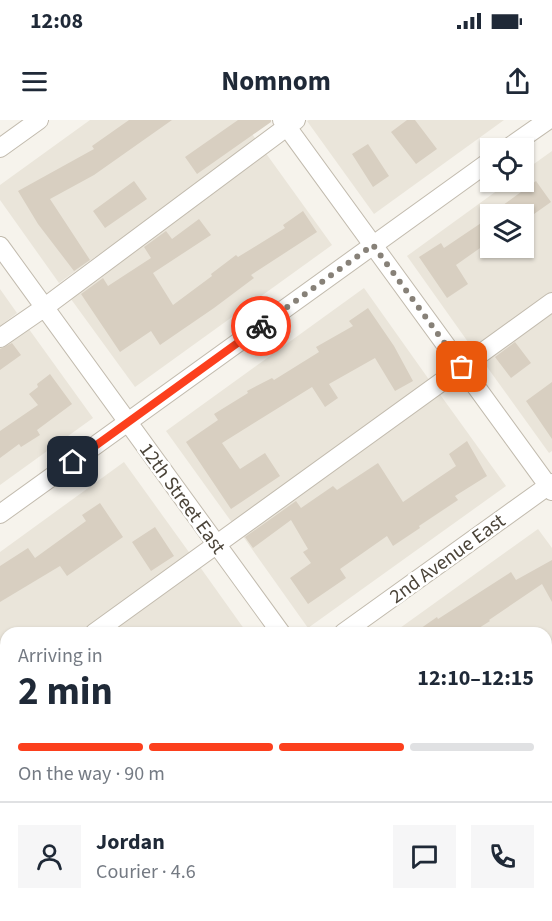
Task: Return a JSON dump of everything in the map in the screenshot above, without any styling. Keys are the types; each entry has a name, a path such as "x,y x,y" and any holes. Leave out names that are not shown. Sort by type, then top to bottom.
{"street":[{"path":"0,148 39,120"},
{"path":"522,138 548,120"},
{"path":"0,338 45,308 288,122 373,245 551,487"},
{"path":"0,514 480,168"},
{"name":"12th Street East","path":"0,246 277,627"},
{"path":"102,627 552,302"},
{"name":"2nd Avenue East","path":"352,627 551,487"}],"shaded area":[{"path":"90,120 242,120 257,141 59,283 0,200 0,185"},
{"path":"504,120 374,214 307,121"},
{"path":"552,151 552,292 473,349 407,256 495,192 534,192 534,164"},
{"path":"265,152 332,245 135,387 68,295"},
{"path":"364,288 430,381 233,524 166,431"},
{"path":"0,289 17,313 0,326"},
{"path":"552,310 552,451 549,453 482,360"},
{"path":"26,325 93,418 0,485 0,344"},
{"path":"439,393 506,486 309,627 242,535"},
{"path":"124,462 191,555 91,627 0,627 0,552"},
{"path":"538,529 552,548 552,627 401,627"},
{"path":"200,567 243,627 116,627"}],"building":[{"path":"129,120 172,120 94,175 50,199 90,260 74,271 38,224 18,191 94,149 92,146"},
{"path":"238,120 271,120 271,122 197,174 185,157"},
{"path":"407,120 415,120 437,149 416,164 391,132"},
{"path":"368,144 389,176 373,187 352,154"},
{"path":"134,181 147,199 105,228 93,211"},
{"path":"536,181 551,202 534,214 534,204 505,204 521,192 534,192"},
{"path":"303,211 317,232 251,275 254,278 160,345 151,331 120,352 81,294 103,278 108,286 151,258 144,247 166,231 172,239 199,219 211,235 153,273 173,305 236,255 238,257 285,228 283,225"},
{"path":"480,224 480,248 456,265 468,284 447,298 419,257 441,243 444,248"},
{"path":"368,308 394,346 413,381 395,391 375,358 329,384 338,398 325,407 312,387 222,443 240,469 265,453 280,476 231,509 186,442 218,420 214,414 248,393 247,391 272,378 274,380 319,352 316,347 353,326 349,321"},
{"path":"515,342 531,363 511,378 495,357"},
{"path":"12,343 21,355 0,370 0,349"},
{"path":"50,374 72,404 37,430 40,435 21,447 19,444 0,458 0,431 38,405 29,394"},
{"path":"552,382 552,439 526,401"},
{"path":"467,441 487,476 455,496 458,500 393,546 387,536 340,569 346,578 308,604 290,578 311,563 303,552 308,549 291,520 253,548 245,537 296,501 301,508 333,486 337,490 378,463 403,502 456,466 449,454"},
{"path":"100,503 123,537 67,576 60,566 0,602 0,566 28,548 35,558 86,521 82,515"},
{"path":"155,527 174,556 151,571 132,542"},
{"path":"552,560 552,602 542,584 480,627 423,627 511,572 516,580"}],"way so far":[{"path":"261,326 373,245 462,367"}],"route":[{"path":"73,462 261,326"}]}
